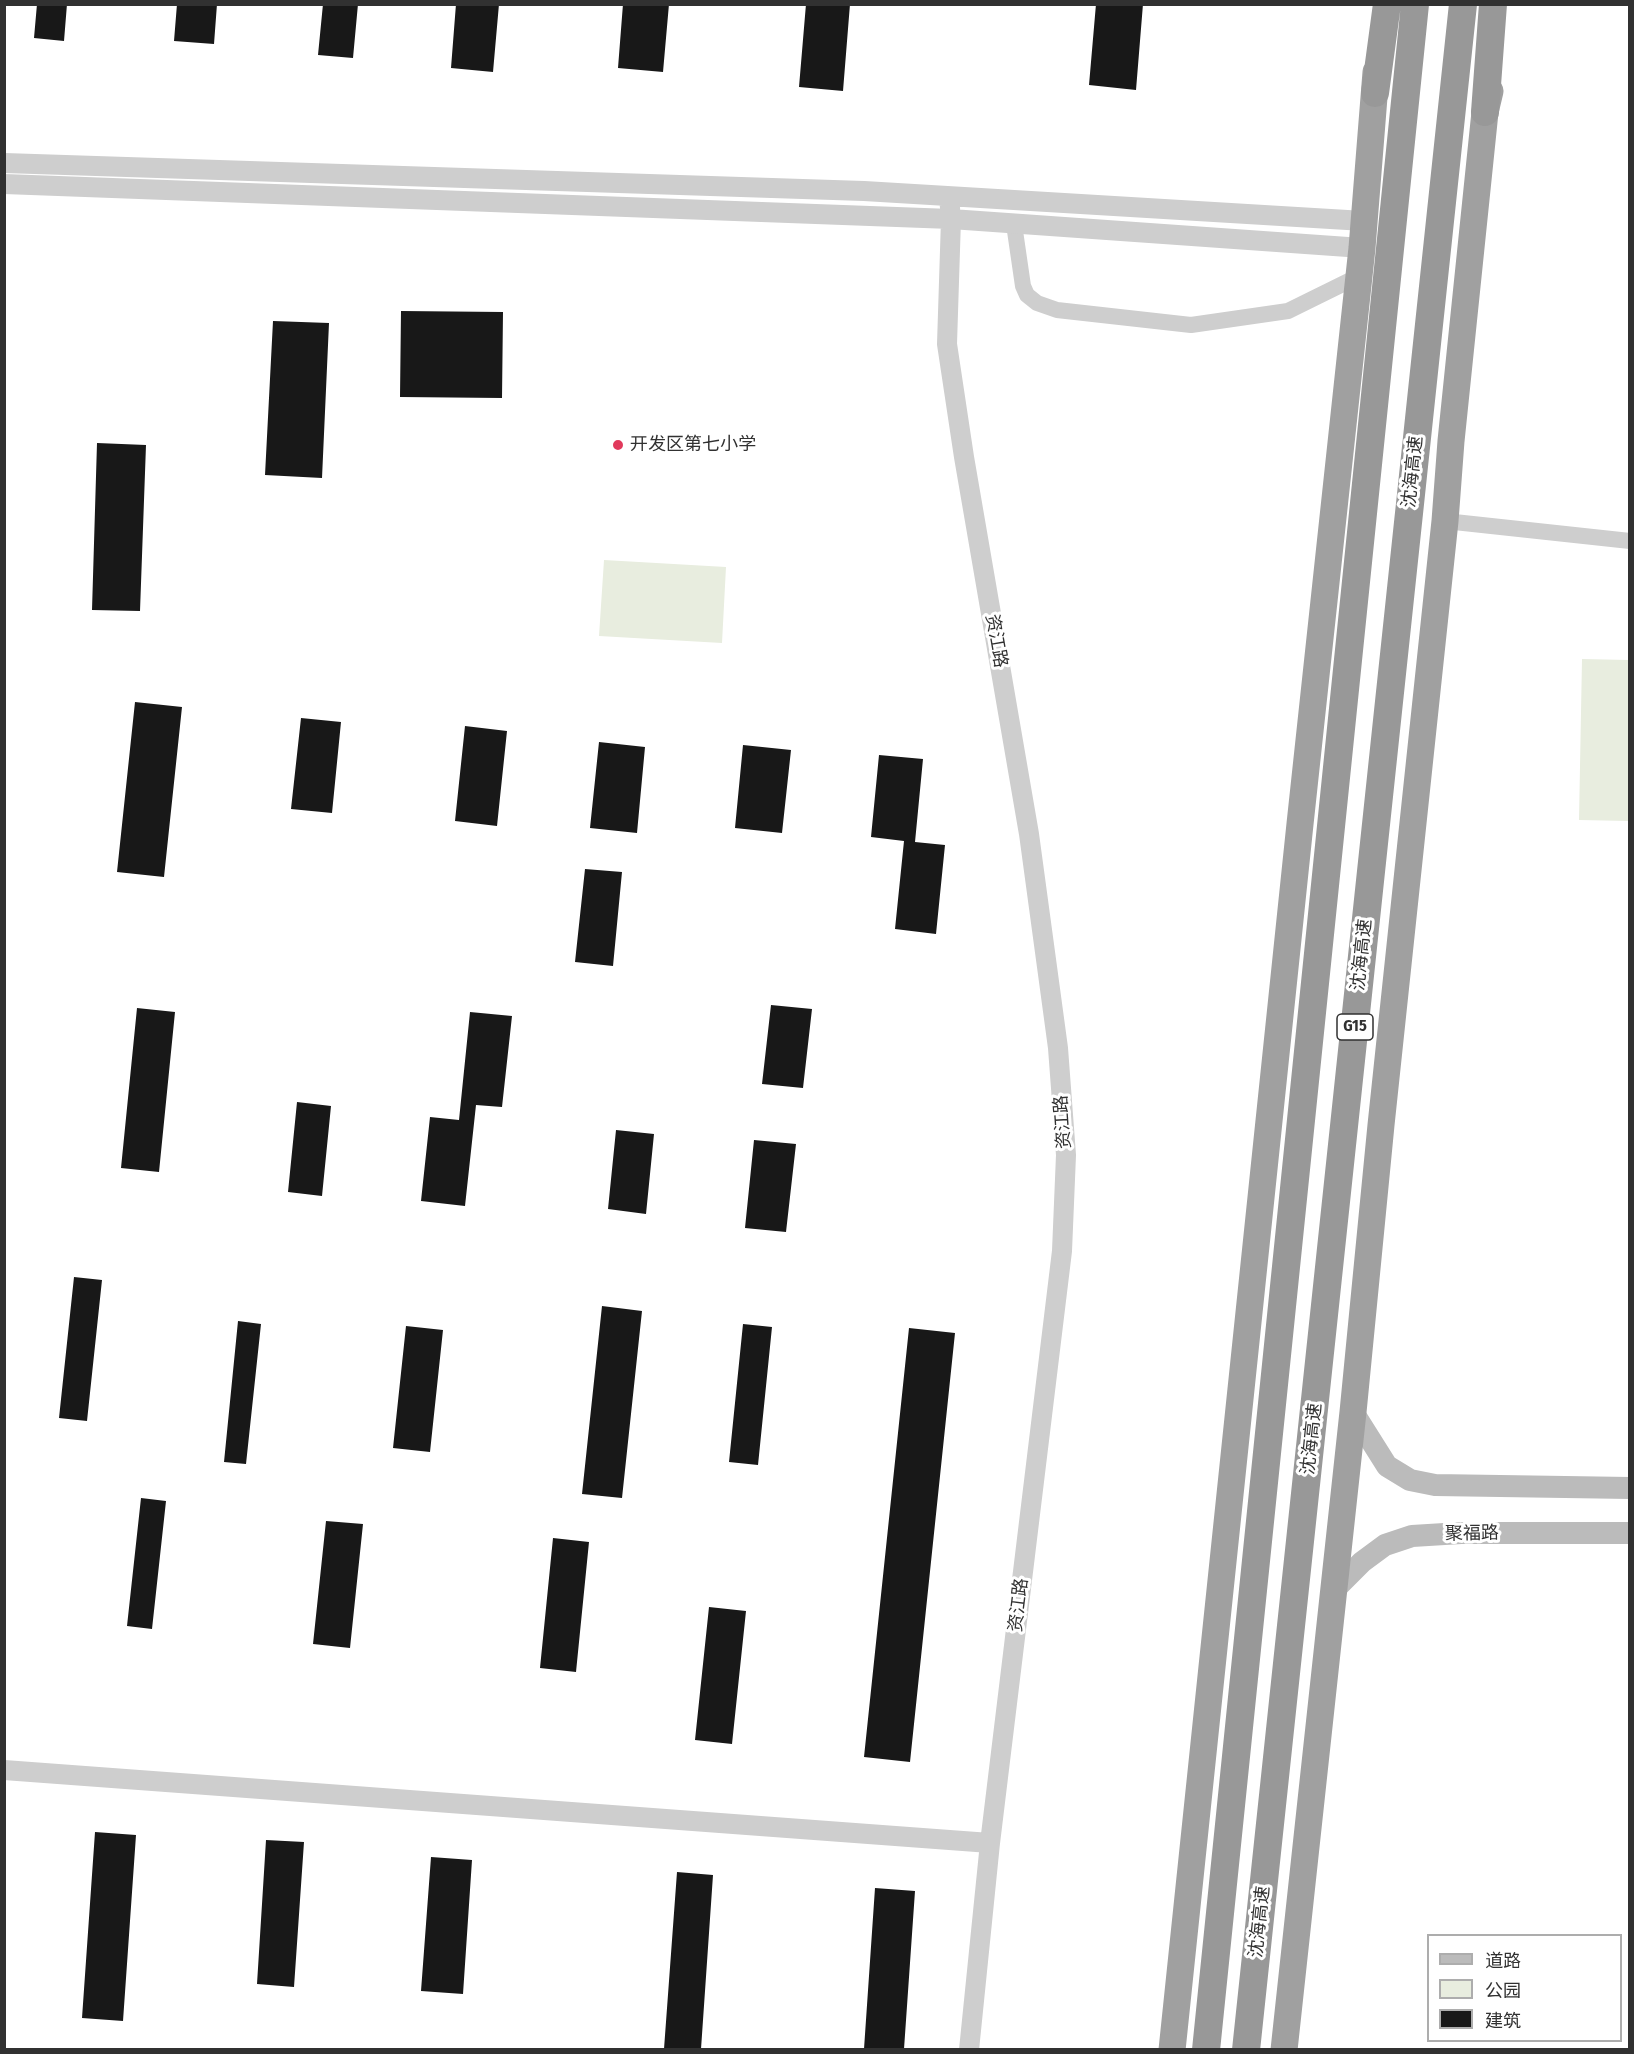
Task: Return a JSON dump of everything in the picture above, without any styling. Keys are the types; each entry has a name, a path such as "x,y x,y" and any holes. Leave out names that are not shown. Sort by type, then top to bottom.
{"highway":[{"path":"1375,93 1377,4"},
{"path":"1172,2049 1362,248 1375,93 1387,4"},
{"name":"G15","path":"1206,2049 1415,4"},
{"name":"沈海高速","path":"1246,2049 1463,4"},
{"path":"1284,2049 1353,1412 1383,1102 1445,521 1451,441 1485,112 1493,4"},
{"path":"1485,112 1508,4"}],"main road":[{"path":"1353,1412 1387,1466 1410,1480 1435,1485 1629,1488"},
{"name":"聚福路","path":"1333,1591 1362,1562 1385,1545 1412,1536 1461,1533 1629,1533"}],"street":[{"path":"4,163 840,190 1364,221"},
{"path":"4,184 951,219 1362,248"},
{"name":"资江路","path":"950,197 947,344 966,469 1029,834 1058,1048 1066,1155 1062,1251 990,1843 969,2049"},
{"path":"1014,224 1023,286 1027,295 1037,303 1057,310 1191,325 1288,311 1359,276"},
{"path":"1445,521 1629,541"},
{"path":"4,1770 990,1843"}],"green space":[{"path":"604,560 726,567 722,643 599,636"},
{"path":"1582,659 1629,660 1629,821 1579,820"}],"building":[{"path":"37,4 67,4 64,41 34,38"},
{"path":"177,4 217,4 214,44 174,41"},
{"path":"323,4 358,4 353,58 318,55"},
{"path":"456,4 499,4 493,72 451,68"},
{"path":"623,4 669,4 663,72 618,68"},
{"path":"806,4 850,4 843,91 799,87"},
{"path":"1096,4 1143,4 1136,90 1089,85"},
{"path":"401,311 503,312 502,398 400,397"},
{"path":"273,321 329,323 322,478 265,475"},
{"path":"97,443 146,445 140,611 92,610"},
{"path":"135,702 182,707 164,877 117,872"},
{"path":"301,718 341,722 332,813 291,809"},
{"path":"465,726 507,731 497,826 455,821"},
{"path":"599,742 645,747 637,833 590,828"},
{"path":"743,745 791,750 782,833 735,828"},
{"path":"879,755 923,759 915,842 945,845 936,934 895,929 904,841 871,837"},
{"path":"585,869 622,872 613,966 575,962"},
{"path":"771,1005 812,1009 803,1088 762,1084"},
{"path":"137,1008 175,1012 159,1172 121,1168"},
{"path":"470,1012 512,1016 502,1107 476,1105 465,1206 421,1201 430,1117 459,1120"},
{"path":"297,1102 331,1106 322,1196 288,1192"},
{"path":"616,1130 654,1134 646,1214 608,1209"},
{"path":"754,1140 796,1144 786,1232 745,1228"},
{"path":"74,1277 102,1280 87,1421 59,1418"},
{"path":"602,1306 642,1311 622,1498 582,1494"},
{"path":"238,1321 261,1324 246,1464 224,1462"},
{"path":"743,1324 772,1327 758,1465 729,1462"},
{"path":"406,1326 443,1330 430,1452 393,1448"},
{"path":"909,1328 955,1333 910,1762 864,1757"},
{"path":"141,1498 166,1501 152,1629 127,1626"},
{"path":"326,1521 363,1524 350,1648 313,1644"},
{"path":"553,1538 589,1542 576,1672 540,1668"},
{"path":"709,1607 746,1611 732,1744 695,1740"},
{"path":"95,1832 136,1835 123,2021 82,2018"},
{"path":"266,1840 304,1842 294,1987 257,1984"},
{"path":"431,1857 472,1860 463,1994 421,1991"},
{"path":"677,1872 713,1875 701,2049 664,2049"},
{"path":"875,1888 915,1891 904,2049 864,2049"}],"place":[{"name":"开发区第七小学","path":"618,445"}]}
